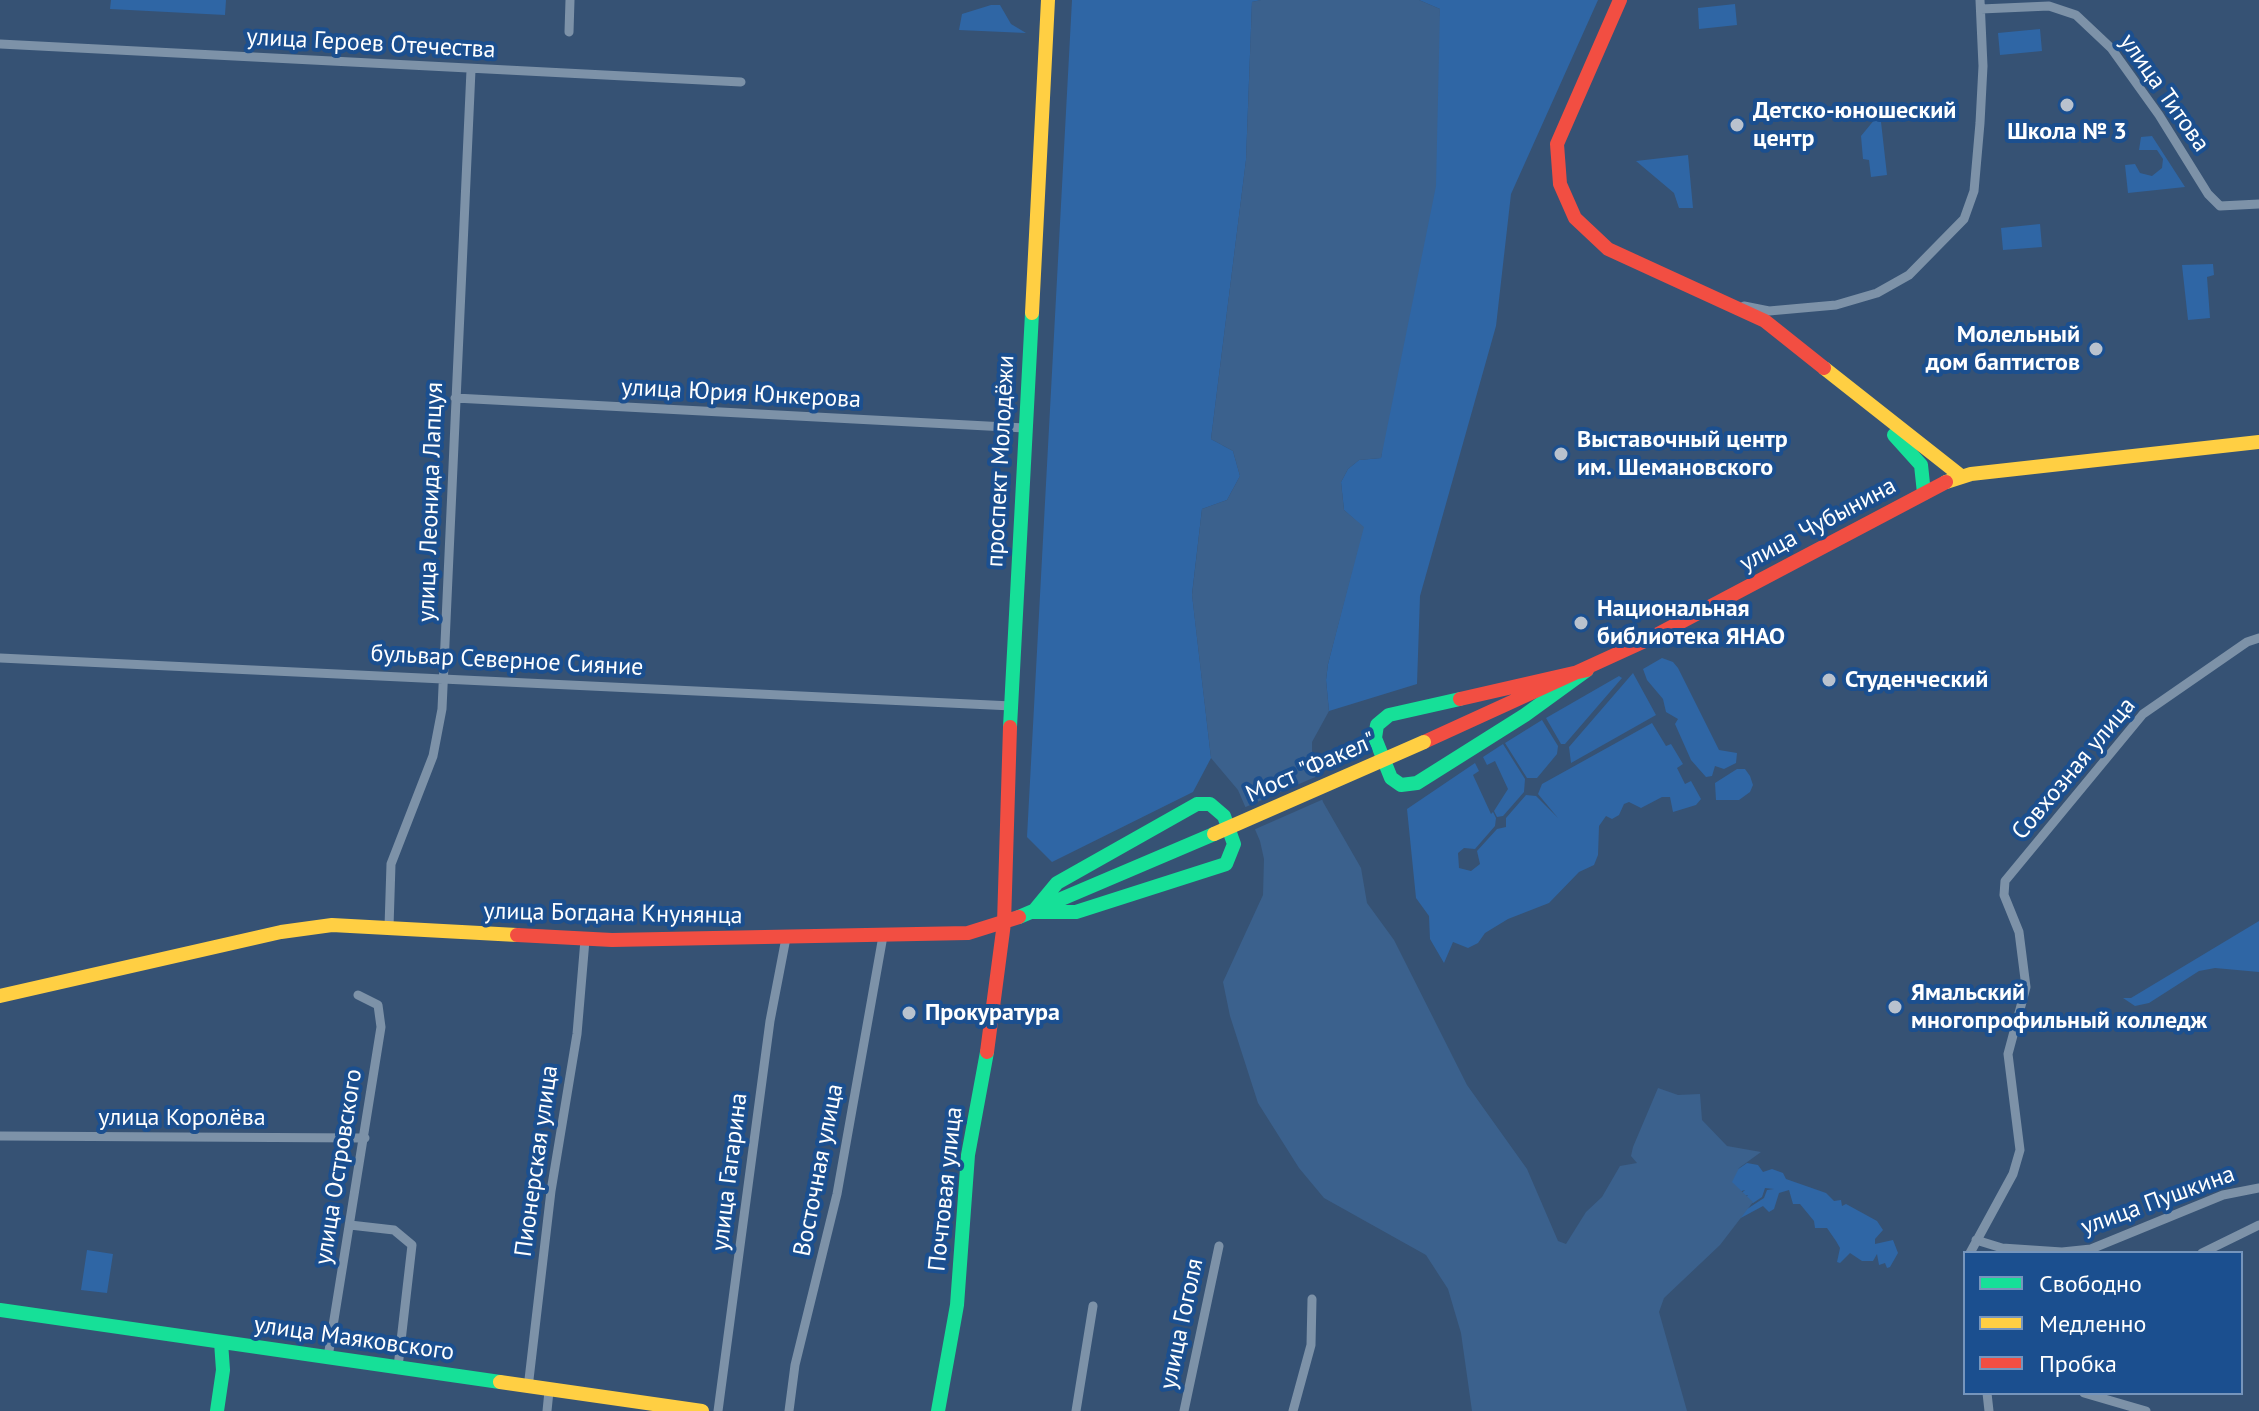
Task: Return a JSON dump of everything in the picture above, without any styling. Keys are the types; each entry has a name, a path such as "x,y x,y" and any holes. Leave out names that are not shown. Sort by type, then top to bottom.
{"street":[{"path":"569,32 570,0"},
{"name":"проспект Молодёжи","path":"1004,923 1025,428 1048,0"},
{"path":"1620,0 1563,125 1556,158 1564,198 1575,218 1608,249 1661,276 1765,321 1861,400 1961,476"},
{"path":"1726,302 1769,311 1836,305 1877,293 1909,275 1964,219 1974,191 1978,162 1983,69 1980,4"},
{"name":"улица Титова","path":"1980,4 2049,6 2076,15 2111,48 2159,115 2208,194 2220,206 2259,204"},
{"name":"улица Героев Отечества","path":"0,44 741,82"},
{"name":"улица Леонида Лапцуя","path":"389,927 391,864 440,731 471,70"},
{"name":"улица Юрия Юнкерова","path":"455,398 1025,428"},
{"path":"1861,400 1918,460 1924,493"},
{"name":"улица Чубынина","path":"1424,742 1587,670 1961,476 2259,442"},
{"name":"Совхозная улица","path":"1976,1240 2013,1174 2020,1150 2008,1054 2026,987 2019,932 2004,895 2005,881 2143,714 2247,642 2259,638"},
{"name":"бульвар Северное Сияние","path":"0,658 1012,706"},
{"path":"1587,670 1525,715 1417,783 1401,785 1391,778 1375,738 1377,725 1389,715 1513,684 1587,670"},
{"name":"Мост \"Факел\"","path":"1214,834 1424,742"},
{"path":"1210,804 1224,816 1234,844 1231,858 1220,867 1076,912 1033,912 1057,883 1189,808 1210,804"},
{"name":"улица Богдана Кнунянца","path":"0,996 299,928 332,925 585,940 968,933 1033,912 1214,834"},
{"name":"Почтовая улица","path":"938,1411 957,1305 968,1155 991,1033 1004,923"},
{"name":"Восточная улица","path":"789,1411 795,1365 840,1180 883,936"},
{"name":"улица Гагарина","path":"718,1411 770,1021 786,938"},
{"name":"Пионерская улица","path":"528,1388 551,1191 577,1034 585,940"},
{"name":"улица Островского","path":"328,1357 381,1027 378,1005 358,995"},
{"name":"улица Королёва","path":"0,1136 365,1138"},
{"name":"улица Пушкина","path":"1976,1240 2002,1248 2091,1249 2223,1195 2259,1188"},
{"path":"350,1225 394,1230 412,1245 398,1367"},
{"path":"2206,1251 2259,1225"},
{"path":"1971,1251 1976,1240"},
{"name":"улица Гоголя","path":"1184,1411 1219,1246"},
{"path":"1293,1411 1311,1345 1312,1299"},
{"path":"1076,1411 1093,1306"},
{"name":"улица Маяковского","path":"0,1310 702,1411"},
{"path":"217,1411 223,1370 221,1342"},
{"path":"547,1411 549,1391"},
{"path":"2091,1395 2146,1411"}],"shaded area":[{"path":"111,0 226,0 225,15 110,9"},
{"path":"1072,0 1261,0 1252,2 1246,160 1211,439 1233,451 1240,476 1227,500 1202,509 1192,594 1211,758 1193,792 1052,862 1027,837"},
{"path":"1419,0 1598,0 1511,194 1496,326 1420,596 1417,684 1329,711 1328,664 1363,527 1344,510 1341,482 1348,469 1359,460 1381,458 1440,9"},
{"path":"1419,0 1440,9 1436,186 1381,458 1359,460 1348,469 1341,482 1344,510 1364,527 1328,664 1329,711 1312,742 1312,764 1323,802 1361,868 1367,903 1394,940 1467,1085 1527,1169 1558,1241 1566,1244 1586,1212 1602,1197 1620,1166 1637,1163 1631,1156 1633,1147 1658,1088 1678,1095 1700,1094 1702,1120 1727,1146 1761,1152 1739,1168 1732,1182 1753,1202 1720,1245 1664,1298 1659,1312 1687,1411 1472,1411 1461,1333 1448,1289 1426,1255 1324,1198 1299,1168 1258,1103 1230,1016 1223,982 1263,895 1264,859 1260,841 1238,790 1211,758 1192,595 1202,509 1227,500 1240,476 1233,451 1211,439 1246,160 1252,2"},
{"path":"1735,4 1737,25 1699,29 1698,8"},
{"path":"1000,5 1011,24 1026,33 959,30 962,14"},
{"path":"2040,29 2042,51 2000,55 1998,33"},
{"path":"1880,113 1887,175 1871,177 1869,160 1863,159 1861,136"},
{"path":"2152,136 2185,187 2128,193 2125,165 2135,164 2140,173 2152,176 2162,168 2163,159 2157,150 2139,150 2141,137"},
{"path":"1688,155 1693,208 1679,208 1674,193 1636,161"},
{"path":"2040,224 2042,247 2003,250 2001,228"},
{"path":"2213,264 2214,275 2207,277 2210,318 2188,320 2182,265"},
{"path":"1662,658 1673,662 1678,668 1719,750 1737,753 1736,763 1724,769 1715,766 1712,776 1706,777 1691,760 1675,724 1678,719 1666,712 1663,699 1647,680 1643,669"},
{"path":"1633,673 1656,715 1571,763 1569,747"},
{"path":"1619,676 1622,678 1565,744 1561,744 1546,718"},
{"path":"1542,720 1558,746 1557,754 1537,778 1527,778 1505,743"},
{"path":"1652,723 1666,746 1671,744 1683,764 1677,768 1685,784 1691,781 1701,799 1696,805 1673,812 1670,797 1662,797 1641,808 1629,802 1624,804 1619,815 1612,819 1606,816 1599,826 1598,855 1594,865 1579,872 1549,903 1508,919 1485,933 1478,943 1468,948 1453,942 1444,963 1430,939 1429,916 1416,898 1407,809 1475,763 1479,771 1473,775 1491,814 1493,812 1496,818 1495,826 1475,849 1464,848 1458,853 1459,868 1471,871 1480,864 1477,851 1497,829 1506,827 1506,818 1526,795 1536,796 1558,818 1538,794 1542,784"},
{"path":"1503,744 1525,779 1524,792 1503,816 1497,817 1494,811 1508,789 1495,761 1487,765 1483,757"},
{"path":"1737,769 1745,769 1750,776 1753,785 1750,792 1739,800 1716,800 1715,783"},
{"path":"2259,921 2259,972 2215,968 2199,971 2149,1003 2135,1006 2123,998 2131,998"},
{"path":"1747,1163 1758,1165 1763,1172 1772,1169 1783,1173 1786,1179 1826,1193 1834,1201 1841,1200 1842,1206 1846,1204 1877,1221 1883,1230 1875,1239 1875,1244 1893,1240 1898,1253 1890,1267 1887,1268 1885,1263 1879,1265 1877,1254 1873,1261 1862,1261 1850,1253 1840,1263 1837,1262 1840,1248 1836,1241 1827,1228 1815,1228 1814,1221 1800,1204 1793,1204 1789,1190 1779,1193 1774,1209 1769,1212 1763,1206 1737,1220 1744,1211 1764,1198 1767,1190 1774,1189 1765,1188 1762,1197 1753,1203 1738,1205 1748,1195 1736,1198 1745,1190 1735,1193 1730,1184 1737,1170"},
{"path":"87,1250 113,1254 107,1293 81,1290"}],"pier":[{"path":"1320,775 1326,798 1251,831 1241,809"}],"traffic: fast":[{"path":"1010,727 1032,313"},
{"path":"1894,435 1921,465 1924,493"},
{"path":"1460,699 1389,715 1377,725 1375,738 1391,778 1401,785 1417,783 1525,715 1587,670"},
{"path":"1197,804 1210,804 1224,816 1234,844 1226,864 1076,912 1033,912 1057,883 1197,804"},
{"path":"1019,917 1214,834"},
{"path":"938,1411 957,1305 968,1155 987,1052"},
{"path":"0,1310 500,1382"},
{"path":"217,1411 223,1370 221,1342"}],"traffic: slow":[{"path":"1032,313 1048,0"},
{"path":"1824,368 1961,476"},
{"path":"1946,482 1971,474 2259,442"},
{"path":"1214,834 1424,742"},
{"path":"0,996 281,932 332,925 517,935"},
{"path":"500,1382 702,1411"}],"traffic: jam":[{"path":"1620,0 1557,144 1560,184 1575,218 1608,249 1765,321 1824,368"},
{"path":"1424,742 1645,641 1946,482"},
{"path":"1460,699 1587,670"},
{"path":"987,1052 1004,923 1010,727"},
{"path":"517,935 612,940 968,933 1019,917"}],"place":[{"name":"Школа № 3","path":"2067,105"},
{"name":"Детско-юношеский центр","path":"1737,125"},
{"name":"Молельный дом баптистов","path":"2096,349"},
{"name":"Выставочный центр им. Шемановского","path":"1561,454"},
{"name":"Национальная библиотека ЯНАО","path":"1581,623"},
{"name":"Студенческий","path":"1829,680"},
{"name":"Ямальский многопрофильный колледж","path":"1895,1007"},
{"name":"Прокуратура","path":"909,1013"}]}
